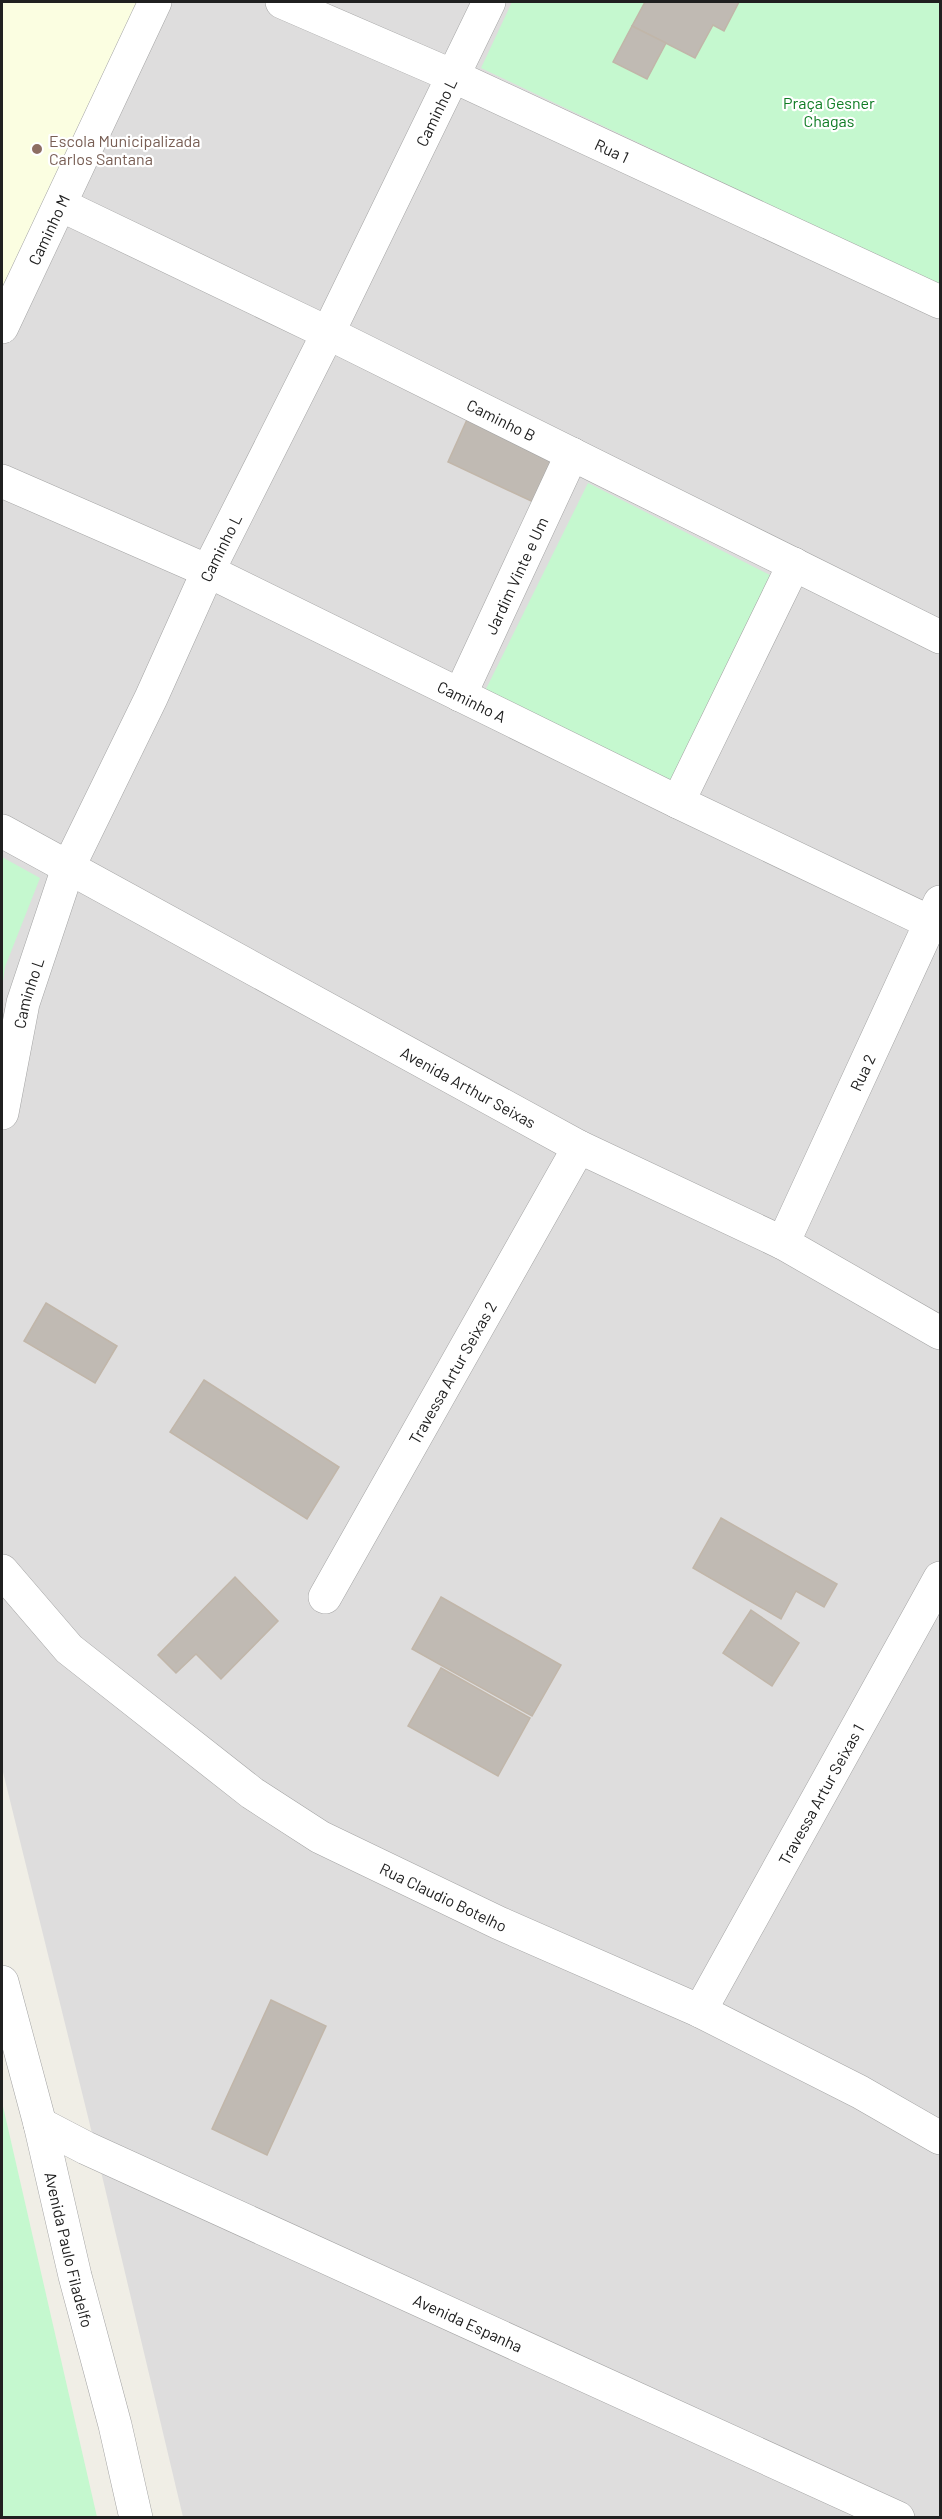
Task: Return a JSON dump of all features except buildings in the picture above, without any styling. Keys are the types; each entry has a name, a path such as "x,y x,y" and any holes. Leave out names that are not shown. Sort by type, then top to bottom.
{"street":[{"name":"Caminho M","path":"2,327 155,2"},
{"name":"Rua 1","path":"282,2 453,76 940,302"},
{"name":"Caminho L","path":"2,1113 23,1003 68,868 151,698 208,571 328,333 489,2"},
{"name":"Caminho B","path":"61,205 328,333 940,637"},
{"name":"Jardim Vinte e Um","path":"460,695 572,454"},
{"name":"Caminho A","path":"2,482 208,571 678,802 937,917"},
{"path":"678,802 794,564"},
{"name":"Avenida Arthur Seixas","path":"2,831 579,1147 783,1243 940,1333"},
{"name":"Rua 2","path":"783,1243 937,917"},
{"name":"Travessa Artur Seixas 2","path":"325,1597 579,1147"},
{"name":"Rua Claudio Botelho","path":"2,1571 69,1649 252,1793 320,1837 499,1923 700,2010 860,2092 940,2138"},
{"name":"Travessa Artur Seixas 1","path":"700,2010 940,1578"},
{"name":"Avenida Paulo Filadelfo","path":"2,1982 40,2124 75,2276 115,2425 136,2517"},
{"name":"Avenida Espanha","path":"40,2124 86,2148 898,2517"}],"shaded area":[{"name":"Escola Municipalizada Carlos Santana","path":"2,2 142,2 2,296"},
{"path":"142,2 940,2 940,2517 183,2517 2,1768 2,296"}],"green space":[{"name":"Praça Gesner Chagas","path":"512,2 940,2 940,286 481,68"},
{"path":"588,483 772,576 665,792 481,699"},
{"path":"2,857 40,878 5,967 2,989"},
{"path":"2,2102 97,2517 2,2517"}],"place":[{"name":"Escola Municipalizada Carlos Santana","path":"37,149"}]}
